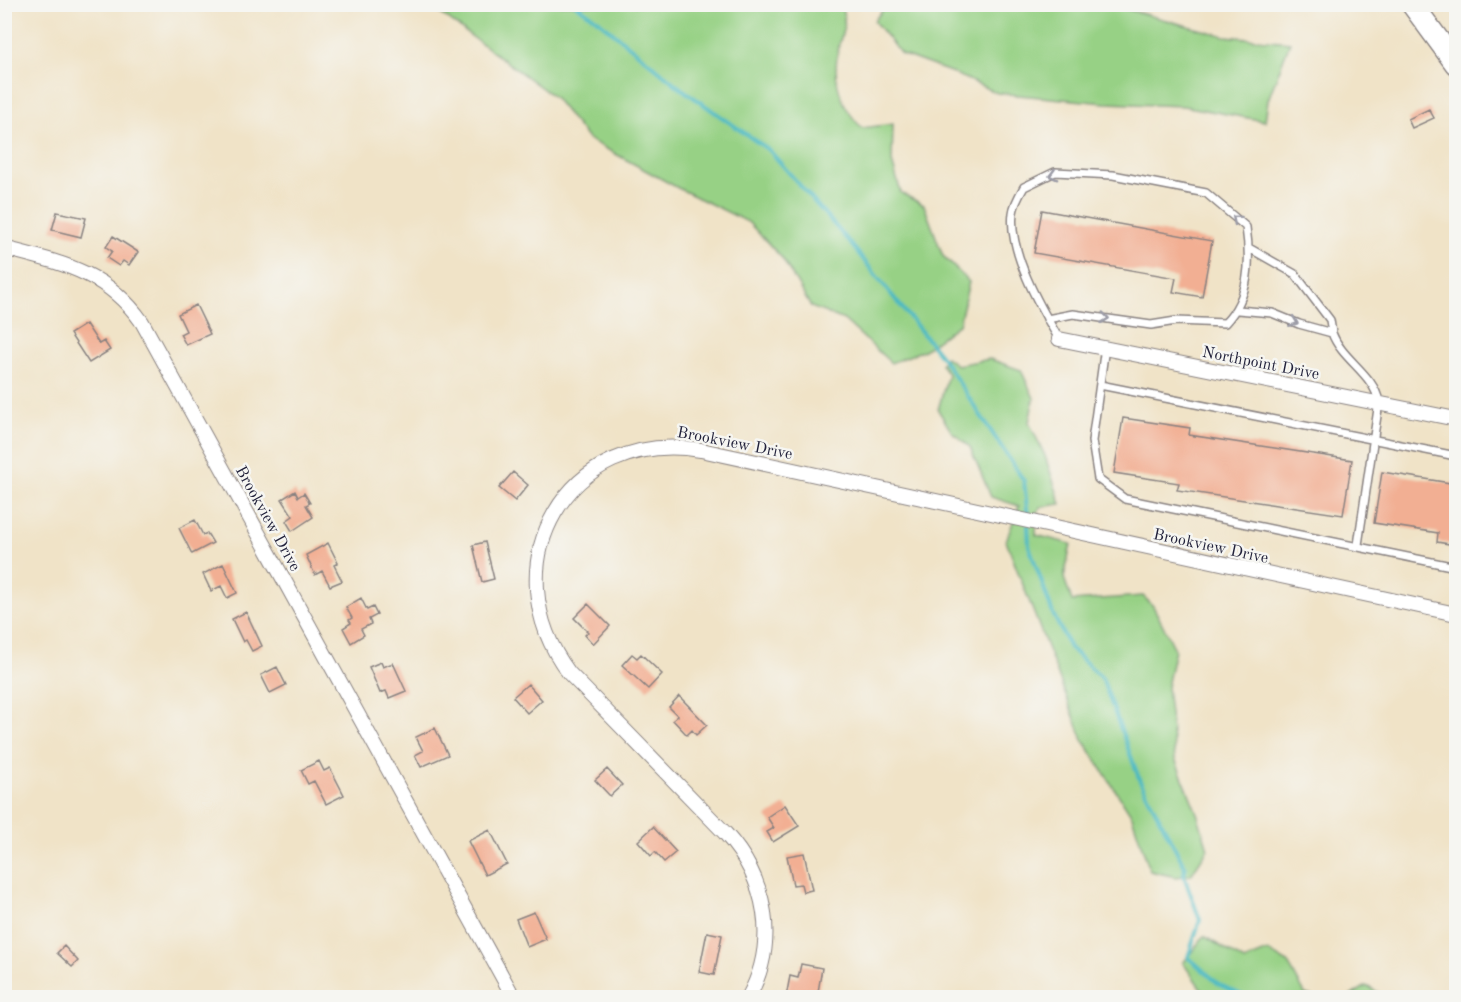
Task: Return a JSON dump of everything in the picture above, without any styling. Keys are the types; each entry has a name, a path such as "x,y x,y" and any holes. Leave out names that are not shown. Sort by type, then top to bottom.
{"main road":[{"path":"1412,4 1456,64"}],"street":[{"name":"Brookview Drive","path":"4,248 82,270 118,293 142,322 514,998"},
{"name":"Northpoint Drive","path":"1059,339 1456,419"},
{"name":"Brookview Drive","path":"748,998 760,970 766,928 761,891 755,874 738,847 561,662 543,623 536,581 540,546 554,513 571,490 604,463 630,452 672,446 708,451 1456,614"}],"lane":[{"path":"1047,319 1073,314 1151,325 1176,321 1225,323 1238,310 1251,259 1246,227 1206,193 1113,175 1055,172 1024,187 1013,212 1016,246 1027,278 1047,319 1059,339"},
{"path":"1249,249 1296,274 1330,320 1338,348 1377,389 1380,402 1358,545"},
{"path":"1238,310 1272,313 1299,324 1332,333"},
{"path":"1105,348 1092,441 1098,479 1125,499 1358,545 1456,567"},
{"path":"1100,385 1456,456"}],"green space":[{"path":"887,4 1111,5 1225,36 1290,42 1268,100 1265,121 1183,106 1106,103 997,93 953,73 901,54 874,21"},
{"path":"429,5 841,5 844,28 836,61 840,92 849,111 862,128 893,124 892,162 901,193 924,205 943,256 969,282 959,324 924,350 891,363 844,320 811,307 782,258 748,222 678,188 588,139 554,97"},
{"path":"946,357 957,365 990,359 1021,370 1034,398 1029,422 1045,456 1061,504 1041,507 1037,512 1036,535 1071,544 1064,578 1072,601 1143,596 1153,606 1175,649 1167,687 1175,759 1197,813 1208,849 1191,875 1176,877 1150,871 1132,816 1083,740 1006,541 1019,506 991,497 970,447 951,431 938,410 948,374 941,364"},
{"path":"1204,936 1244,961 1268,951 1288,963 1305,994 1313,997 1207,997 1183,963"},
{"path":"1366,986 1386,997 1349,997"}],"building":[{"path":"1429,109 1434,118 1412,128 1408,119"},
{"path":"1042,210 1212,241 1202,297 1173,292 1176,278 1034,253"},
{"path":"57,212 86,218 81,237 52,230"},
{"path":"113,236 138,252 129,265 123,261 119,266 107,258 112,251 106,247"},
{"path":"196,305 210,334 186,345 180,334 186,331 178,314"},
{"path":"86,324 99,344 104,341 110,350 89,363 70,334"},
{"path":"1123,418 1190,428 1189,435 1352,460 1343,515 1177,490 1179,483 1114,473"},
{"path":"513,472 528,485 515,501 499,488"},
{"path":"1382,472 1456,484 1456,545 1437,542 1438,533 1374,523"},
{"path":"295,491 298,497 304,493 310,503 306,505 313,517 292,531 286,521 293,516 282,499"},
{"path":"195,520 203,535 207,533 213,543 192,554 179,528"},
{"path":"485,542 494,579 482,582 473,545"},
{"path":"328,543 338,563 334,565 342,581 330,586 322,571 315,575 306,555"},
{"path":"223,564 237,593 227,598 221,586 211,591 203,574"},
{"path":"361,598 367,610 373,607 377,615 369,619 371,624 361,629 364,635 351,643 343,628 351,623 349,620 352,618 346,607"},
{"path":"588,604 610,626 593,644 585,635 588,632 574,618"},
{"path":"246,612 262,646 252,651 246,640 243,642 232,619"},
{"path":"632,654 637,658 641,654 662,674 648,689 622,665"},
{"path":"381,662 383,667 393,663 406,691 389,698 386,691 380,693 369,667"},
{"path":"277,667 286,685 270,693 261,675"},
{"path":"528,684 542,700 527,713 513,697"},
{"path":"679,696 707,725 696,735 692,730 687,735 673,720 678,716 669,707"},
{"path":"435,728 448,755 421,767 415,755 423,751 416,737"},
{"path":"319,761 324,771 330,768 344,795 326,804 314,781 308,784 301,770"},
{"path":"607,769 622,785 610,796 595,780"},
{"path":"785,805 799,826 773,842 767,832 774,828 767,817"},
{"path":"653,827 676,852 664,862 655,852 651,856 638,841"},
{"path":"490,830 507,864 485,875 468,841"},
{"path":"804,853 812,890 803,892 801,884 793,885 787,856"},
{"path":"534,912 546,939 527,947 516,919"},
{"path":"707,932 722,935 714,975 699,972"},
{"path":"64,946 78,961 72,967 57,953"},
{"path":"801,964 822,968 817,998 786,997 790,976 798,978"}],"waterway":[{"path":"575,4 679,87 770,151 850,243 944,360 1024,481 1028,518"},
{"path":"1028,526 1029,546 1053,614 1070,648 1102,678 1140,781 1185,867 1184,876 1200,920 1188,957 1220,985 1248,998"}]}
